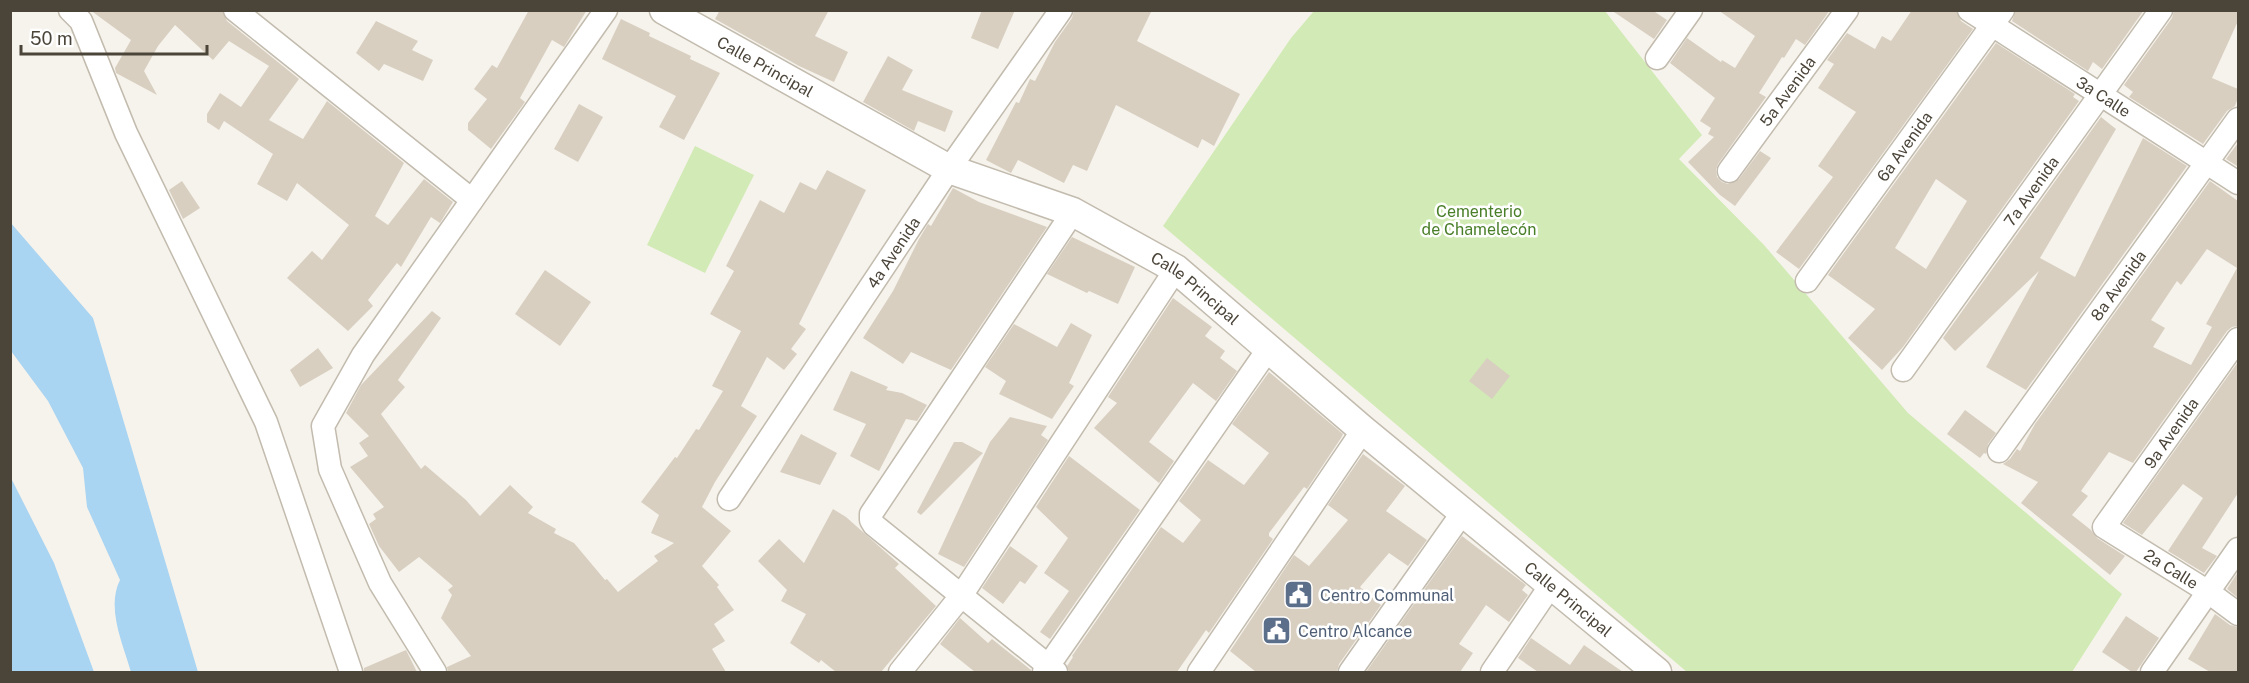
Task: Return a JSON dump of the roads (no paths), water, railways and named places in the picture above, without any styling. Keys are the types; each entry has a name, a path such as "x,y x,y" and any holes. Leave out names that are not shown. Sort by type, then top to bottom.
{"street":[{"path":"70,10 81,21 126,133 266,422 351,672"},
{"path":"235,10 472,200"},
{"path":"435,672 380,583 330,469 323,426 363,355 606,10"},
{"name":"Calle Principal","path":"664,10 949,169 1073,212 1176,269 1363,430 1551,585 1645,669"},
{"name":"4a Avenida","path":"729,499 949,169 1061,10"},
{"path":"1657,57 1691,10"},
{"name":"5a Avenida","path":"1729,171 1847,10"},
{"name":"3a Calle","path":"1969,10 1998,18 2100,94 2238,183"},
{"name":"7a Avenida","path":"1903,370 2161,10"},
{"name":"6a Avenida","path":"1807,280 1998,18"},
{"name":"8a Avenida","path":"1999,451 2238,119"},
{"path":"1073,212 871,514 874,525 1050,671 1269,348"},
{"path":"900,672 961,596 1176,269"},
{"name":"9a Avenida","path":"2104,527 2238,339"},
{"path":"1199,672 1363,430"},
{"path":"1350,672 1462,512"},
{"name":"2a Calle","path":"2104,527 2207,591 2238,614"},
{"path":"2152,672 2238,549"},
{"path":"1492,672 1551,585"}],"water":[{"path":"10,222 93,318 198,672 131,672 115,614 116,591 120,580 87,507 83,468 48,401 11,351"},
{"path":"10,476 54,563 94,672 11,672"}],"place":[{"name":"Centro Communal","path":"1299,595"},
{"name":"Centro Alcance","path":"1277,631"}],"park label":[{"name":"Cementerio de Chamelecón","path":"1479,220"}]}
